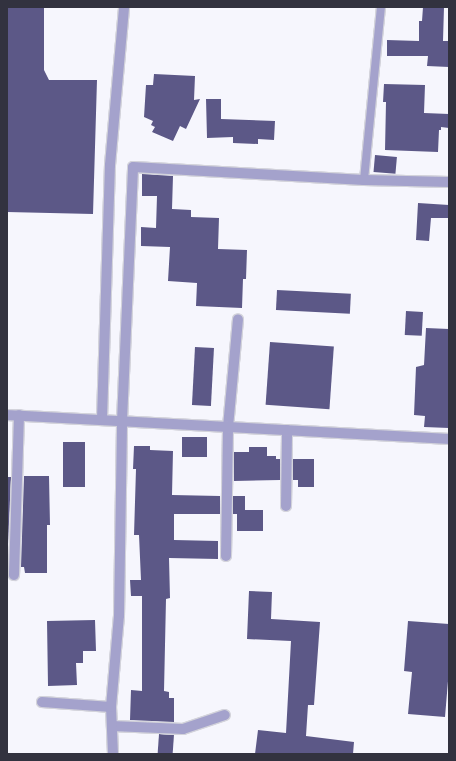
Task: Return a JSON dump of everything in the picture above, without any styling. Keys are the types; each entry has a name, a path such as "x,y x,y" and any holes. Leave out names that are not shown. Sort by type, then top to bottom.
{"street":[{"path":"102,420 110,165 124,7"},
{"path":"113,754 111,707 119,616 122,421 133,166 364,180 449,182"},
{"path":"226,556 228,427 238,319"},
{"path":"7,415 449,439"},
{"path":"14,575 19,415"},
{"path":"286,506 287,430"},
{"path":"42,702 111,707"},
{"path":"112,726 183,729 225,715"}],"lane":[{"path":"364,180 381,7"}],"building":[{"path":"7,7 44,7 44,70 49,80 97,80 93,214 7,212"},
{"path":"423,7 444,7 443,41 449,41 449,67 427,66 428,56 387,56 387,40 419,41 419,21 422,21"},
{"path":"154,74 195,76 194,100 200,99 186,129 180,126 173,141 152,132 155,127 151,125 153,121 144,117 146,85 153,85"},
{"path":"384,84 425,85 424,113 449,114 449,128 441,127 441,130 439,130 438,152 385,150 386,102 383,102"},
{"path":"206,99 221,99 221,119 275,121 274,140 258,139 258,144 233,143 233,137 207,138"},
{"path":"375,155 397,157 395,174 374,172"},
{"path":"142,174 173,176 172,209 191,210 191,217 219,218 218,249 247,250 246,279 243,279 242,308 196,306 197,283 168,281 170,247 141,246 141,227 156,228 157,196 142,196"},
{"path":"418,203 449,205 449,218 431,218 429,241 416,240"},
{"path":"277,290 351,294 350,314 276,310"},
{"path":"406,311 423,312 422,336 405,335"},
{"path":"426,328 449,329 449,428 424,427 425,416 414,415 416,367 424,365"},
{"path":"270,342 334,346 329,409 266,405"},
{"path":"195,347 214,348 211,406 192,405"},
{"path":"182,437 207,437 207,457 182,457"},
{"path":"63,442 85,442 85,487 63,487"},
{"path":"134,446 150,446 150,450 173,451 172,495 220,496 220,514 174,514 174,540 218,541 218,559 169,558 170,598 166,599 164,691 169,692 169,698 174,698 174,722 130,720 131,690 142,691 142,596 131,596 130,580 141,580 139,535 134,535 136,469 133,469"},
{"path":"249,447 267,447 267,456 276,456 276,459 280,459 280,480 234,481 234,452 249,452"},
{"path":"293,459 314,459 314,487 298,487 298,480 293,480"},
{"path":"24,476 49,476 50,525 47,525 47,573 25,573 24,567 21,567"},
{"path":"7,477 11,477 7,567"},
{"path":"233,496 245,496 245,510 263,510 263,531 237,531 237,514 233,514"},
{"path":"249,591 272,592 271,619 320,622 314,705 308,705 306,736 354,742 353,754 255,754 258,730 286,733 291,641 247,639"},
{"path":"95,620 96,651 83,651 83,663 76,663 77,685 48,686 47,621"},
{"path":"408,621 449,624 449,669 445,717 408,714 412,672 404,671"},
{"path":"159,734 174,735 173,754 158,754"}]}
